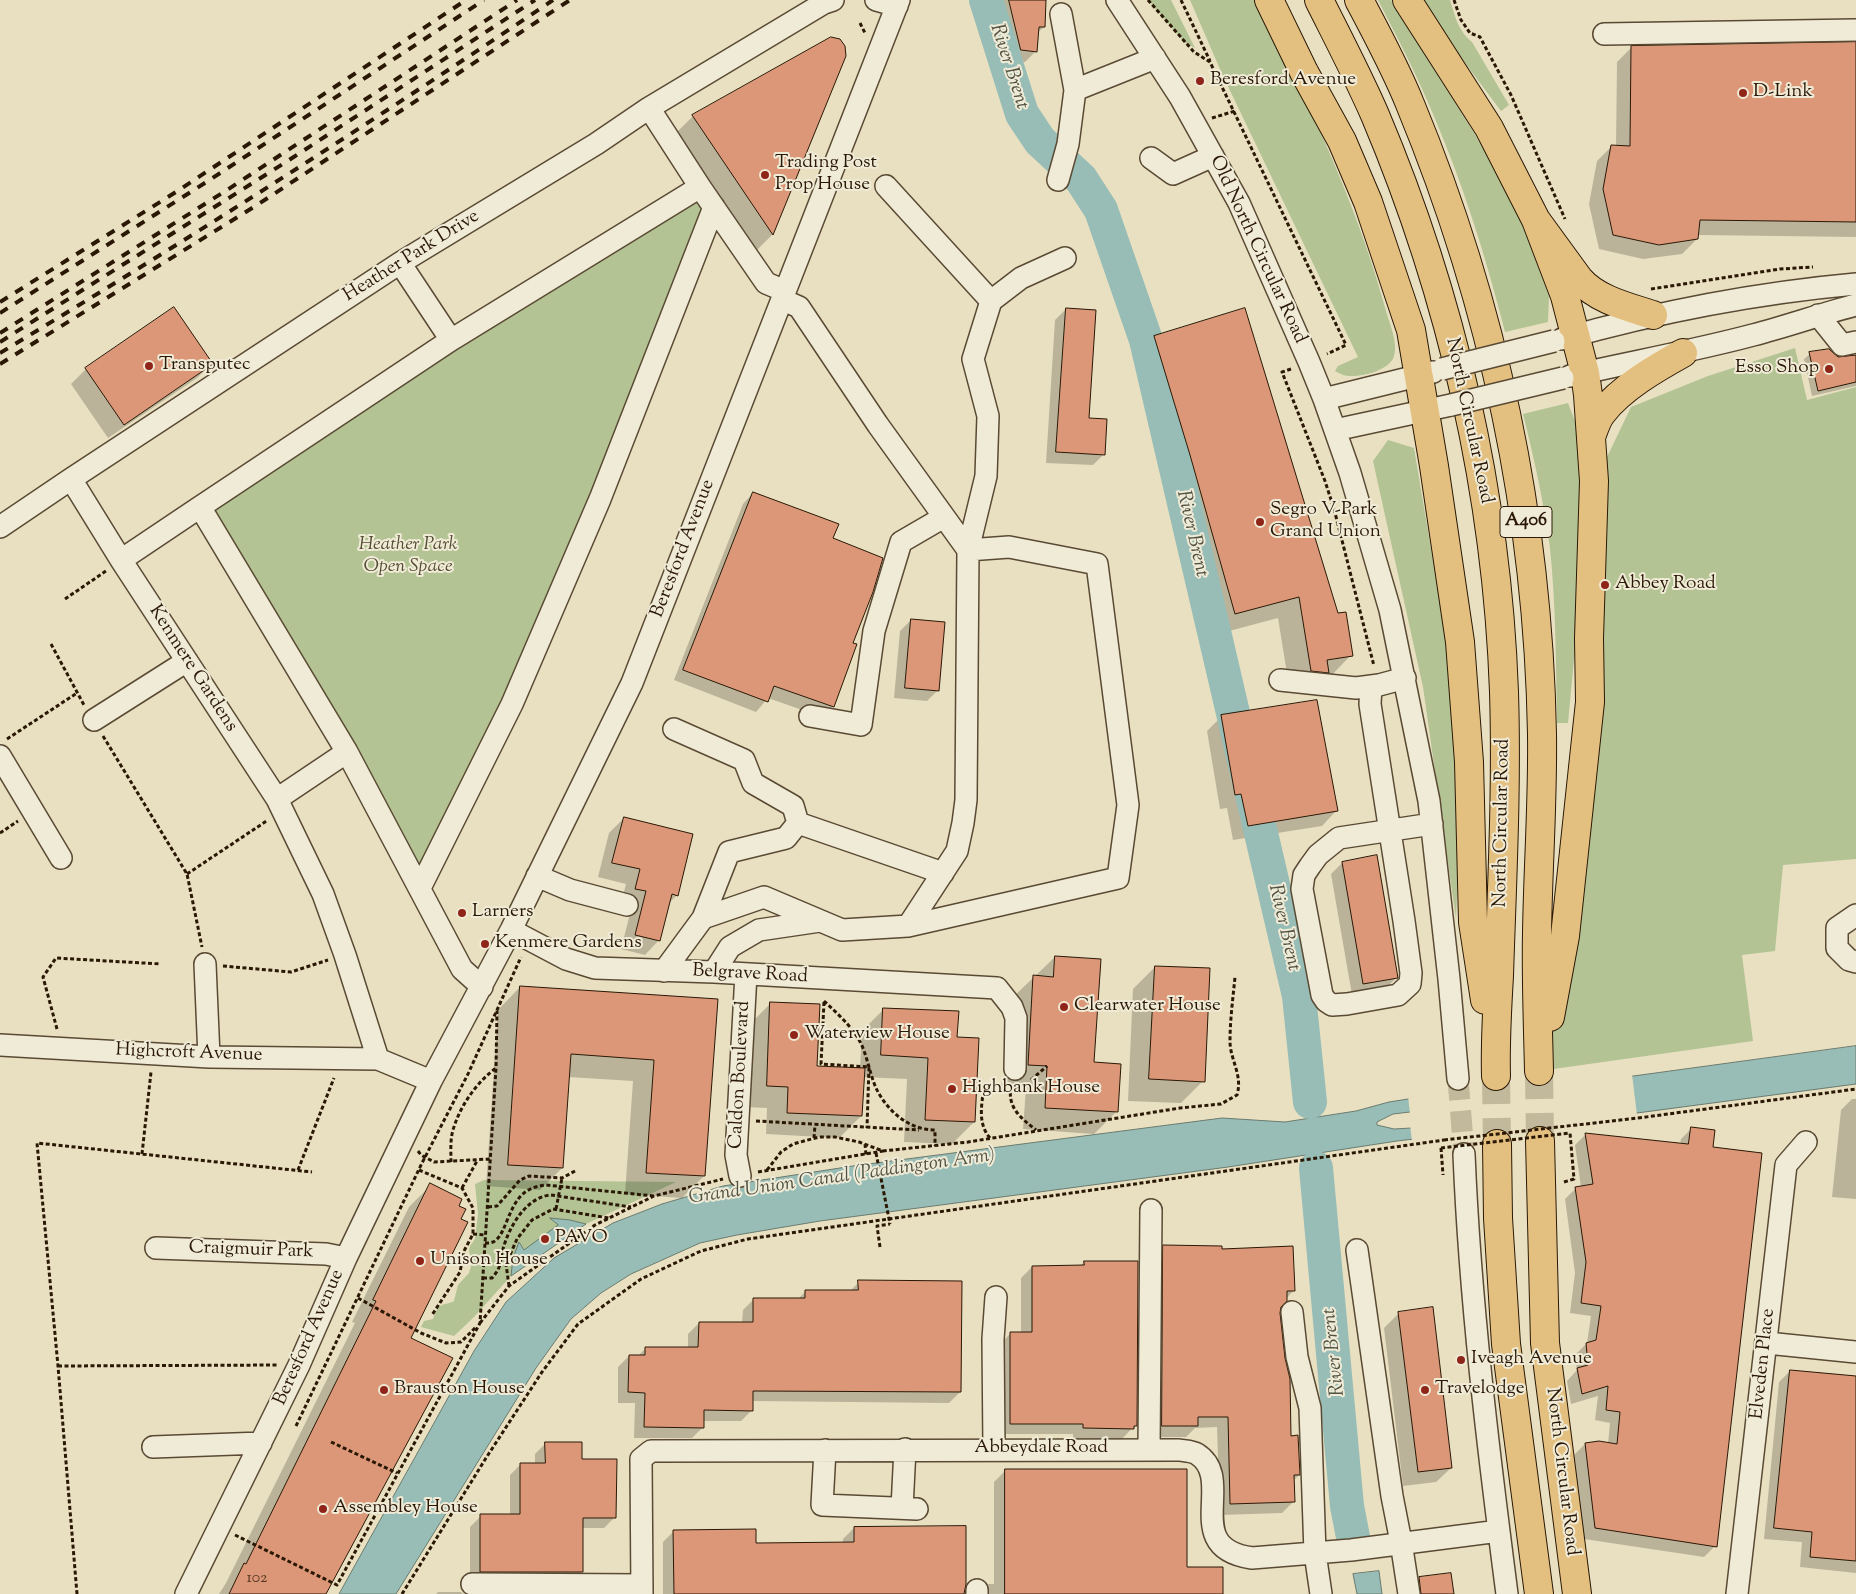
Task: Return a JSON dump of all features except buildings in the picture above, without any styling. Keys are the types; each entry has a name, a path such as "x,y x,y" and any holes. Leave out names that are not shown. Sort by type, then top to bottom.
{"highway":[{"path":"1268,0 1304,72 1342,141 1368,202 1411,330 1431,373 1438,408"},
{"name":"North Circular Road","path":"1319,0 1374,114 1421,238 1454,347 1472,424 1490,523 1504,690 1506,790 1496,1071 1473,922 1469,762 1460,642 1438,408"},
{"name":"North Circular Road","path":"1359,0 1409,102 1461,241 1489,337 1507,414 1524,506 1537,630 1542,734 1537,936 1539,1071 1565,936 1590,702 1594,481 1591,438"},
{"path":"1407,0 1489,128 1536,220 1565,296 1564,338 1574,375 1588,395 1591,438"},
{"path":"1536,220 1585,286 1619,304 1649,303"},
{"path":"1591,438 1602,413 1621,394 1650,372 1683,353"},
{"name":"North Circular Road","path":"1540,1141 1545,1343 1577,1594"},
{"name":"North Circular Road","path":"1497,1144 1498,1218 1506,1344 1538,1594"}],"street":[{"name":"Heather Park Drive","path":"0,527 400,263 596,144 649,108 832,0"},
{"path":"876,0 898,3"},
{"name":"Old North Circular Road","path":"1117,0 1180,97 1239,203 1324,399 1359,500 1390,610 1429,801 1458,1080"},
{"name":"Beresford Avenue","path":"186,1594 299,1365 346,1258 431,1081 511,930 632,683 898,3"},
{"path":"1058,180 1068,144 1075,90 1061,14"},
{"path":"1604,34 1856,30"},
{"path":"1075,90 1155,58"},
{"path":"649,108 700,187 766,282 800,307 878,425 968,550"},
{"path":"1151,158 1173,174 1213,156"},
{"path":"886,186 991,301"},
{"path":"121,560 451,340 700,187"},
{"path":"420,888 520,686 600,499 714,207"},
{"path":"908,926 957,851 964,823 966,800 968,550 986,476 988,416 973,359 991,301 1021,278 1065,258"},
{"path":"400,263 451,340"},
{"path":"1324,399 1564,338 1649,303 1856,284"},
{"path":"1335,430 1438,408 1574,375 1683,353 1856,305"},
{"path":"1818,314 1842,345 1856,342"},
{"name":"Kenmere Gardens","path":"71,479 279,805 323,894 345,955 378,1059"},
{"path":"200,507 347,752 462,969 482,987"},
{"path":"810,716 861,725 874,631 901,542 944,516"},
{"path":"704,918 764,897 842,930 908,926 1118,878 1128,805 1097,564 1009,546 968,550"},
{"path":"94,720 187,661"},
{"path":"1280,680 1356,688 1405,678"},
{"path":"1371,686 1370,704 1390,829 1411,973 1410,984 1398,996 1332,1005 1326,1002 1322,996 1302,889 1304,875 1318,855 1339,838 1390,829 1432,824"},
{"path":"674,729 744,760 753,783 793,806 798,823"},
{"path":"279,805 347,752"},
{"path":"0,756 61,858"},
{"path":"798,823 943,873"},
{"path":"664,971 704,918 729,852 786,838 798,823"},
{"path":"537,876 570,890 627,905"},
{"path":"1856,915 1837,928 1837,948 1849,960 1856,962"},
{"path":"714,972 730,947 759,930 821,921"},
{"name":"Belgrave Road","path":"511,930 566,959 594,968 714,972 997,988 1012,1007 1016,1018 1018,1080"},
{"path":"205,964 209,1057"},
{"name":"Caldon Boulevard","path":"740,1176 736,1155 746,974"},
{"name":"Highcroft Avenue","path":"0,1045 209,1057 378,1059"},
{"path":"378,1059 431,1081"},
{"name":"Elveden Place","path":"1737,1594 1786,1165 1806,1142"},
{"path":"1464,1154 1467,1219 1482,1392 1508,1594"},
{"path":"1149,1449 1150,1210"},
{"name":"Craigmuir Park","path":"156,1248 326,1254 346,1258"},
{"path":"1357,1250 1392,1496 1402,1542 1409,1594"},
{"path":"994,1449 993,1339 996,1297"},
{"path":"1292,1312 1297,1357 1310,1408 1315,1552 1322,1594"},
{"path":"1767,1343 1856,1352"},
{"path":"153,1447 261,1443"},
{"path":"825,1450 822,1506 910,1509 904,1450"},
{"name":"Abbeydale Road","path":"642,1590 641,1459 651,1451 1179,1450 1196,1453 1206,1461 1211,1471 1213,1529 1218,1541 1225,1550 1237,1556 1252,1558 1351,1550 1499,1531"},
{"path":"472,1584 642,1590"}],"path":[{"path":"1148,0 1194,52 1210,62"},
{"path":"1181,0 1338,324 1346,345 1328,354"},
{"path":"1454,0 1460,20 1470,33 1480,37 1511,95 1568,226"},
{"path":"1649,303 1780,269 1818,267"},
{"path":"65,599 121,560"},
{"path":"51,644 77,693 187,874 205,964 291,972 345,955"},
{"path":"0,743 77,693"},
{"path":"187,874 279,805"},
{"path":"62,1048 43,977 56,958 161,964"},
{"path":"296,1426 419,1170 468,1074 518,962"},
{"path":"358,1298 422,1333 446,1343 461,1342 480,1323 509,1286 595,1225 654,1196 767,1170 884,1151 935,1146 1180,1108 1221,1104 1237,1095 1240,1086 1238,1072 1231,1053 1230,1041 1235,977"},
{"path":"869,1067 821,1064 824,1001 857,1036 864,1050 876,1087 885,1103 900,1118 922,1130"},
{"path":"220,1527 337,1585 480,1323 498,1008"},
{"path":"142,1154 153,1053"},
{"path":"298,1170 342,1058"},
{"path":"991,1138 985,1132 981,1120 984,1086 1034,1079 1047,1066"},
{"path":"867,1128 869,1067"},
{"path":"450,1162 453,1131 467,1099 483,1077 496,1068"},
{"path":"1018,1080 1009,1095 1011,1103 1018,1116 1036,1130"},
{"path":"402,1594 536,1380 578,1324 641,1279 701,1250 748,1239 1413,1145 1856,1089"},
{"path":"738,1120 935,1130 935,1146"},
{"path":"814,1138 815,1125"},
{"path":"1444,1184 1441,1148 1570,1133 1574,1179"},
{"path":"767,1170 781,1152 794,1144 814,1138 835,1136 884,1151"},
{"path":"77,1594 37,1143 312,1172"},
{"path":"864,1144 866,1155 876,1153 890,1224 877,1226 880,1246"},
{"path":"416,1148 421,1156 434,1162 490,1159"},
{"path":"462,1188 477,1160"},
{"path":"419,1170 462,1188 473,1208 473,1234 464,1251 460,1272 432,1315"},
{"path":"487,1207 497,1206 520,1180 529,1176 562,1178 575,1172"},
{"path":"556,1209 562,1178"},
{"path":"485,1243 494,1242 498,1238 512,1206 524,1193 535,1187 546,1185 561,1186 654,1196"},
{"path":"483,1278 492,1278 500,1268 503,1248 516,1220 527,1206 542,1196 559,1196 631,1207"},
{"path":"509,1286 506,1264 517,1239 532,1220 553,1209 609,1218"},
{"path":"473,1234 485,1235"},
{"path":"58,1366 299,1365"},
{"path":"331,1442 398,1473"}],"green space":[{"path":"1148,0 1171,0 1195,48 1184,42"},
{"path":"1190,0 1259,0 1330,153 1361,231 1395,345 1394,356 1382,369 1355,376 1345,376 1335,371 1338,366 1358,357 1223,76"},
{"path":"1378,0 1391,0 1497,173 1524,228 1549,296 1548,322 1505,332 1482,249 1444,140 1407,56"},
{"path":"1421,0 1450,0 1460,28 1472,42 1509,105 1501,111 1447,39"},
{"name":"Heather Park Open Space","path":"695,195 707,210 531,641 418,869 210,509"},
{"path":"1795,348 1807,400 1856,387 1856,859 1783,865 1775,951 1742,955 1753,1041 1539,1071 1565,936 1596,480 1631,407 1708,376"},
{"path":"1568,403 1578,429 1582,481 1576,638 1568,723 1557,723 1555,614 1550,548 1545,514 1523,414"},
{"path":"1388,440 1414,448 1454,686 1461,801 1456,919 1423,687 1373,461"},
{"path":"484,1180 676,1182 586,1224 511,1276 454,1336 421,1327 424,1321 433,1319 440,1306 454,1301 458,1285 469,1273 472,1263 469,1251 475,1239 478,1214 475,1184"}],"water":[{"name":"Grand Union Canal (Paddington Arm)","path":"1856,1046 1856,1084 1637,1113 1397,1141 1228,1167 820,1221 700,1243 631,1274 601,1293 571,1319 536,1368 396,1594 339,1594 474,1351 506,1302 554,1258 613,1223 662,1204 723,1186 853,1166 1222,1118 1285,1122 1356,1111 1408,1099 1608,1075 1633,1076","holes":["1616,1088 1633,1091 1634,1096 1617,1103 1411,1128 1394,1129 1377,1125 1377,1122 1393,1114"]},
{"path":"550,1218 586,1224 511,1276 513,1258 519,1242 524,1250 558,1225"},
{"path":"1379,1571 1382,1594 1357,1594 1353,1574"}],"pier":[{"path":"1607,1072 1632,1074 1637,1115 1412,1141 1410,1125 1617,1100 1631,1094 1616,1091 1410,1114 1408,1096"}],"waterway":[{"name":"River Brent","path":"986,0 1022,114 1040,141 1081,179 1101,210 1146,340 1299,996 1310,1102"},
{"name":"River Brent","path":"1316,1168 1347,1506 1353,1537"}],"tunnel":[{"path":"1539,1071 1540,1141"},
{"path":"1496,1076 1497,1144"},
{"path":"1458,1079 1464,1154"}],"railway":[{"path":"0,302 176,192 466,0"},
{"path":"0,313 208,181 484,0"},
{"path":"0,333 227,190 517,0"},
{"path":"0,342 286,162 535,0"},
{"path":"0,353 279,180 553,0"},
{"path":"0,364 257,205 570,0"}],"place":[{"name":"Beresford Avenue","path":"1200,81"},
{"name":"D-Link","path":"1743,93"},
{"name":"Trading Post Prop House","path":"765,175"},
{"name":"Transputec","path":"149,366"},
{"name":"Esso Shop","path":"1829,369"},
{"name":"Segro V-Park Grand Union","path":"1260,522"},
{"name":"Abbey Road","path":"1605,585"},
{"name":"Larners","path":"462,913"},
{"name":"Kenmere Gardens","path":"485,944"},
{"name":"Clearwater House","path":"1064,1007"},
{"name":"Waterview House","path":"794,1035"},
{"name":"Highbank House","path":"952,1089"},
{"name":"PAVO","path":"545,1239"},
{"name":"Unison House","path":"420,1261"},
{"name":"Iveagh Avenue","path":"1461,1360"},
{"name":"Brauston House","path":"384,1390"},
{"name":"Travelodge","path":"1425,1390"},
{"name":"Assembley House","path":"323,1509"}]}
